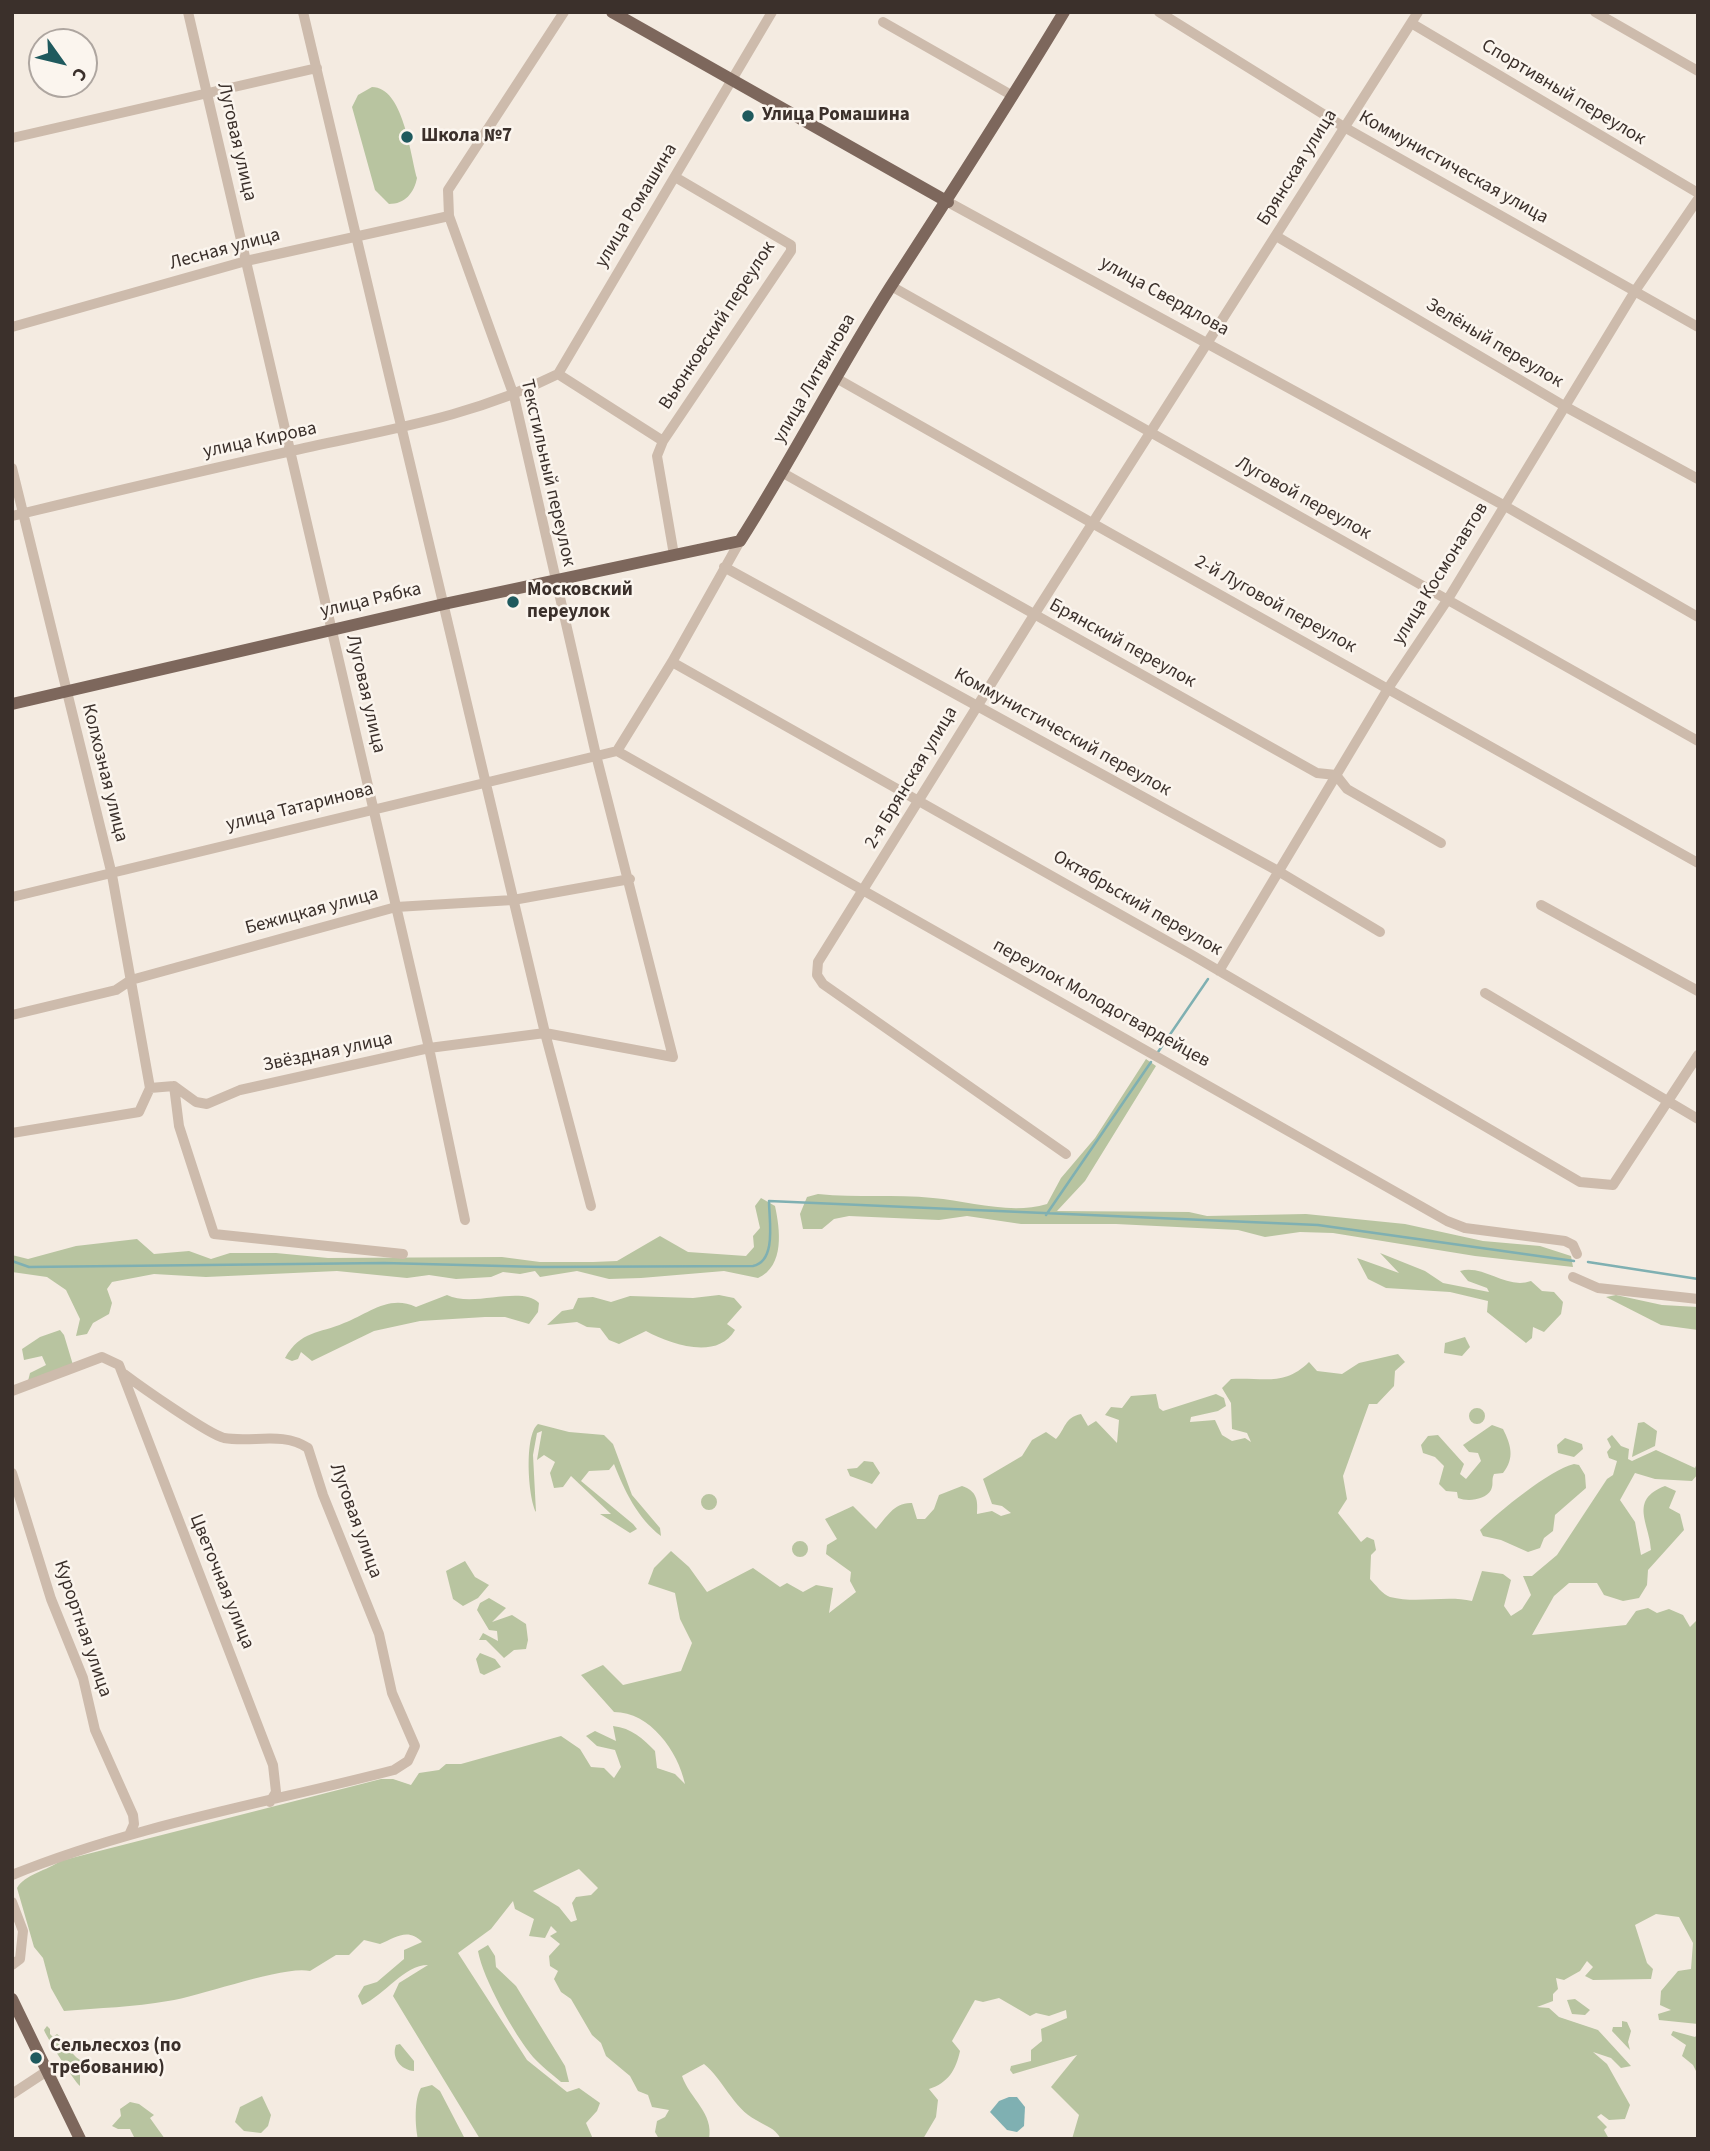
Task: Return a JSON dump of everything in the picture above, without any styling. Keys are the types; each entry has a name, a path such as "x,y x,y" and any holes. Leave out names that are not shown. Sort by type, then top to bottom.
{"main road":[{"name":"улица Свердлова","path":"612,12 948,202"},
{"name":"улица Литвинова","path":"740,541 783,473 891,286 948,202 1064,12"},
{"name":"улица Рябка","path":"12,704 444,604 740,541"},
{"path":"12,1999 80,2139"}],"street":[{"name":"Луговая улица","path":"188,12 429,1048 465,1220"},
{"path":"303,12 545,1033 591,1206"},
{"name":"Текстильный переулок","path":"564,12 448,191 449,216 514,396 596,755 630,879 673,1056"},
{"name":"улица Ромашина","path":"558,374 772,12"},
{"name":"Коммунистическая улица","path":"1159,12 1344,127 1698,327"},
{"name":"Брянская улица","path":"1208,343 1418,12"},
{"path":"1595,12 1698,71"},
{"path":"883,22 1013,96"},
{"name":"Спортивный переулок","path":"1411,23 1698,193"},
{"path":"12,138 317,68"},
{"name":"Вьюнковский переулок","path":"674,555 657,456 663,441 791,251 792,245 675,177"},
{"name":"улица Космонавтов","path":"1219,971 1389,687 1448,599 1635,291 1698,199"},
{"name":"улица Свердлова","path":"948,202 1504,506 1698,617"},
{"name":"Лесная улица","path":"12,327 246,261 449,216"},
{"name":"Зелёный переулок","path":"1276,236 1566,407 1698,479"},
{"name":"Луговой переулок","path":"891,286 1698,741"},
{"name":"2-я Брянская улица","path":"1066,1154 823,984 817,975 818,961 976,706 1208,343"},
{"path":"514,396 558,374 663,441"},
{"name":"2-й Луговой переулок","path":"836,378 1092,525 1389,687 1698,863"},
{"name":"улица Кирова","path":"18,514 290,451 402,430 514,396"},
{"name":"Колхозная улица","path":"12,468 18,514 112,875 150,1088"},
{"name":"Брянский переулок","path":"783,473 1317,773 1336,775 1348,789 1441,843"},
{"name":"улица Литвинова","path":"617,751 672,662 740,541"},
{"name":"Коммунистический переулок","path":"724,567 1278,870 1380,932"},
{"name":"Октябрьский переулок","path":"672,662 1219,971 1580,1182 1613,1185 1669,1103"},
{"path":"596,755 617,751"},
{"name":"переулок Молодогвардейцев","path":"617,751 1138,1047 1319,1145 1447,1221 1465,1228 1565,1241 1573,1245 1577,1254"},
{"name":"улица Татаринова","path":"12,897 112,875 373,807 596,755"},
{"name":"Бежицкая улица","path":"12,1015 116,990 131,980 396,907 513,900 630,879"},
{"path":"1541,905 1698,991"},
{"path":"1485,993 1698,1119"},
{"name":"Звёздная улица","path":"174,1086 196,1102 207,1104 240,1090 429,1048 545,1033 673,1056"},
{"path":"1669,1103 1698,1055"},
{"path":"12,1133 139,1112 150,1088 174,1086 180,1126 214,1234 404,1254"},
{"path":"1573,1277 1598,1288 1698,1299"},
{"name":"Луговая улица","path":"12,1391 102,1357 119,1365 124,1374 215,1434 233,1438 279,1437 308,1448 323,1495 379,1634 393,1693 415,1746 408,1761 394,1770 270,1802"},
{"name":"Цветочная улица","path":"124,1374 176,1519 273,1765 276,1792 270,1802"},
{"name":"Курортная улица","path":"12,1473 51,1598 83,1678 95,1730 133,1815 134,1824 130,1833"},
{"path":"12,1875 130,1833 270,1802"},
{"path":"12,1902 24,1939 20,1959 12,1965"},
{"path":"12,2094 47,2071"}],"green space":[{"path":"372,87 383,90 391,98 404,123 408,138 417,178 408,197 400,202 389,204 375,190 352,107 358,95"},
{"path":"1146,1059 1156,1066 1085,1181 1057,1211 1189,1212 1207,1216 1306,1214 1405,1224 1483,1241 1540,1246 1571,1256 1573,1267 1475,1256 1333,1233 1300,1232 1265,1237 1238,1230 1116,1224 1021,1224 967,1216 939,1220 849,1216 834,1219 822,1229 803,1229 800,1214 807,1197 818,1194 919,1197 1004,1208 1047,1204 1061,1178 1095,1138"},
{"path":"761,1198 775,1206 779,1236 773,1265 758,1278 724,1271 609,1279 577,1271 540,1277 535,1271 520,1274 503,1272 491,1277 456,1279 429,1275 407,1278 337,1271 206,1277 154,1274 112,1282 107,1289 112,1303 109,1314 93,1323 87,1334 76,1336 80,1319 66,1290 47,1277 12,1272 12,1255 28,1259 76,1246 137,1239 154,1254 189,1251 211,1259 230,1253 276,1253 328,1258 502,1257 540,1262 617,1261 660,1236 688,1252 746,1256 754,1247 753,1236 760,1228 755,1206"},
{"path":"1380,1253 1425,1271 1443,1283 1489,1292 1487,1288 1468,1281 1460,1271 1478,1271 1513,1282 1531,1281 1542,1291 1554,1292 1563,1302 1561,1314 1544,1332 1533,1327 1532,1338 1526,1343 1487,1312 1488,1301 1450,1292 1386,1288 1368,1279 1357,1258 1399,1273"},
{"path":"447,1295 470,1299 521,1296 539,1303 538,1312 529,1324 505,1317 420,1321 374,1331 312,1361 301,1352 298,1359 292,1361 285,1358 297,1342 311,1334 379,1307 397,1303 416,1307"},
{"path":"719,1295 734,1298 742,1307 727,1324 735,1330 717,1345 680,1345 646,1331 619,1344 609,1340 600,1328 587,1327 577,1322 547,1325 562,1311 573,1309 578,1298 593,1297 611,1302 630,1296 693,1298"},
{"path":"1616,1295 1662,1305 1698,1307 1698,1330 1661,1325 1606,1297"},
{"path":"60,1330 73,1365 28,1381 30,1373 46,1365 42,1356 24,1360 22,1349 40,1337"},
{"path":"1465,1337 1470,1347 1462,1356 1444,1353 1445,1343"},
{"path":"1398,1354 1405,1362 1395,1371 1394,1386 1377,1404 1369,1404 1343,1476 1347,1499 1338,1513 1361,1542 1367,1537 1374,1540 1376,1550 1371,1555 1370,1579 1390,1597 1472,1601 1482,1571 1503,1574 1511,1580 1504,1606 1511,1616 1522,1609 1531,1595 1523,1576 1532,1576 1557,1555 1607,1479 1613,1475 1617,1461 1609,1458 1607,1452 1611,1447 1607,1439 1612,1435 1621,1446 1629,1449 1628,1459 1632,1461 1656,1450 1695,1468 1698,1461 1698,1474 1692,1481 1655,1479 1635,1473 1620,1500 1635,1522 1641,1555 1651,1550 1644,1506 1647,1498 1654,1492 1665,1486 1676,1491 1669,1508 1680,1514 1684,1530 1648,1570 1647,1585 1639,1598 1623,1601 1604,1595 1597,1583 1569,1583 1554,1596 1532,1635 1626,1625 1636,1611 1648,1608 1657,1613 1669,1609 1683,1615 1690,1627 1698,1619 1698,2024 1659,2020 1658,2014 1671,2010 1660,2005 1661,1991 1678,1971 1691,1969 1693,1943 1679,1917 1656,1914 1635,1925 1647,1963 1653,1969 1651,1979 1593,1980 1585,1976 1593,1967 1587,1961 1580,1971 1564,1980 1556,1978 1558,1989 1553,1994 1553,2001 1537,2007 1549,2008 1559,2017 1598,2030 1631,2066 1621,2068 1611,2058 1593,2052 1607,2064 1630,2105 1625,2119 1609,2120 1601,2114 1597,2117 1607,2127 1604,2130 1609,2139 1072,2139 1079,2115 1051,2087 1077,2055 1013,2074 1010,2070 1011,2066 1031,2061 1031,2050 1042,2041 1041,2029 1067,2018 1066,2010 1049,2016 1036,2013 1030,2016 999,1998 983,2002 975,2000 952,2041 960,2051 958,2058 946,2079 929,2089 938,2100 936,2117 923,2139 781,2139 773,2130 748,2115 704,2064 682,2076 708,2121 709,2139 659,2139 655,2132 657,2121 665,2117 669,2110 652,2107 648,2095 638,2091 630,2076 606,2056 601,2043 592,2035 571,1999 561,1992 554,1979 558,1971 550,1966 549,1956 560,1944 550,1936 557,1932 551,1926 545,1938 529,1936 534,1919 515,1909 513,1901 491,1929 458,1953 527,2060 567,2092 579,2088 600,2103 597,2111 586,2123 593,2139 480,2139 393,1996 399,1983 428,1965 411,1970 362,2005 358,1996 364,1986 377,1982 404,1959 404,1950 422,1942 412,1935 401,1935 380,1944 364,1940 349,1955 336,1955 310,1971 282,1972 155,2003 64,2011 51,1988 43,1958 34,1947 17,1888 20,1883 60,1861 381,1779 393,1779 411,1785 419,1773 439,1770 446,1764 461,1764 561,1736 580,1749 591,1767 604,1768 614,1778 621,1767 615,1750 597,1746 586,1736 595,1731 616,1741 613,1726 626,1729 641,1738 655,1751 657,1768 675,1774 685,1784 676,1759 660,1736 639,1719 614,1712 581,1675 603,1665 623,1685 681,1671 692,1643 680,1619 675,1593 648,1584 654,1568 671,1551 689,1567 707,1592 753,1568 780,1587 787,1583 803,1592 816,1585 833,1588 829,1613 856,1592 850,1581 851,1572 826,1554 827,1545 837,1539 825,1519 853,1506 876,1529 887,1515 900,1505 912,1503 917,1519 925,1519 934,1509 939,1495 962,1486 976,1497 977,1514 992,1511 1001,1516 1011,1513 1002,1506 992,1504 983,1479 1022,1456 1032,1440 1046,1432 1056,1439 1068,1421 1075,1416 1081,1414 1088,1426 1096,1421 1117,1443 1119,1420 1105,1415 1111,1407 1122,1408 1131,1396 1156,1394 1159,1408 1163,1411 1216,1394 1224,1398 1226,1406 1218,1411 1191,1417 1190,1422 1215,1420 1222,1435 1232,1441 1245,1438 1251,1442 1247,1433 1232,1429 1231,1403 1222,1388 1231,1379 1282,1378 1300,1370 1309,1362 1317,1371 1342,1374 1359,1363","holes":["579,1869 598,1888 591,1895 576,1897 572,1903 577,1920 571,1922 559,1907 533,1891"]},
{"path":"1474,1408 1480,1408 1485,1416 1483,1422 1474,1424 1469,1419 1469,1413"},
{"path":"1644,1422 1657,1431 1655,1446 1632,1457 1638,1423"},
{"path":"538,1424 569,1432 604,1435 613,1444 632,1495 660,1528 661,1536 645,1521 633,1503 614,1464 609,1470 589,1471 581,1481 633,1524 637,1529 630,1533 600,1514 611,1514 571,1476 563,1487 554,1488 550,1473 555,1462 544,1455 537,1460 542,1431 537,1433 533,1455 536,1512 531,1493 529,1453"},
{"path":"1492,1425 1503,1429 1508,1441 1510,1457 1507,1467 1503,1473 1494,1474 1491,1490 1485,1496 1471,1500 1458,1498 1457,1492 1446,1491 1439,1484 1444,1466 1435,1457 1423,1453 1421,1445 1428,1436 1438,1435 1464,1464 1460,1474 1466,1479 1481,1461 1478,1453 1469,1452 1463,1445"},
{"path":"1565,1438 1582,1444 1583,1449 1574,1457 1558,1453 1557,1445"},
{"path":"864,1461 873,1462 880,1473 872,1484 850,1476 847,1469 857,1468"},
{"path":"1574,1464 1579,1465 1585,1475 1586,1488 1555,1515 1553,1531 1544,1538 1540,1548 1528,1552 1501,1540 1483,1536 1480,1530 1512,1502 1552,1474"},
{"path":"706,1494 712,1494 717,1502 715,1508 706,1510 701,1505 701,1499"},
{"path":"797,1541 803,1541 808,1549 806,1555 797,1557 792,1552 792,1546"},
{"path":"465,1561 475,1577 489,1585 478,1598 463,1606 453,1599 446,1571"},
{"path":"489,1598 506,1608 492,1622 512,1615 526,1624 526,1649 514,1650 504,1658 486,1640 479,1640 483,1633 498,1641 497,1631 489,1630 477,1610 480,1603"},
{"path":"480,1653 495,1659 501,1667 484,1675 480,1673 476,1659"},
{"path":"488,1945 495,1956 496,1967 516,1986 565,2066 569,2082 561,2082 536,2060 509,2021 481,1963 478,1951"},
{"path":"1575,1999 1590,2010 1585,2015 1572,2014 1567,2000"},
{"path":"1622,2021 1627,2022 1631,2031 1628,2042 1630,2050 1612,2031 1613,2027 1622,2027"},
{"path":"47,2026 50,2034 53,2037 57,2034 80,2060 80,2086 46,2034 44,2030"},
{"path":"1673,2031 1695,2037 1698,2034 1698,2075 1693,2065 1682,2056 1686,2045 1671,2035"},
{"path":"400,2044 414,2061 414,2071 405,2068 396,2059 396,2045"},
{"path":"432,2085 440,2091 465,2139 418,2139 417,2099 421,2088"},
{"path":"262,2096 271,2115 268,2126 261,2133 244,2131 235,2122 240,2107"},
{"path":"130,2102 139,2104 154,2115 150,2118 165,2139 135,2139 130,2129 112,2126 121,2116 120,2109"}],"water":[{"path":"1017,2097 1025,2107 1024,2126 1017,2132 1007,2130 990,2112 999,2101"}],"waterway":[{"path":"1158,1052 1208,979"},
{"path":"1046,1215 1151,1062"},
{"path":"12,1261 29,1267 384,1263 541,1267 753,1266 761,1263 769,1248 769,1201 1318,1225 1574,1261"},
{"path":"1588,1262 1698,1279"}],"place":[{"name":"Улица Ромашина","path":"748,116"},
{"name":"Школа №7","path":"407,137"},
{"name":"Московский переулок","path":"513,602"},
{"name":"Сельлесхоз (по требованию)","path":"36,2058"}]}
